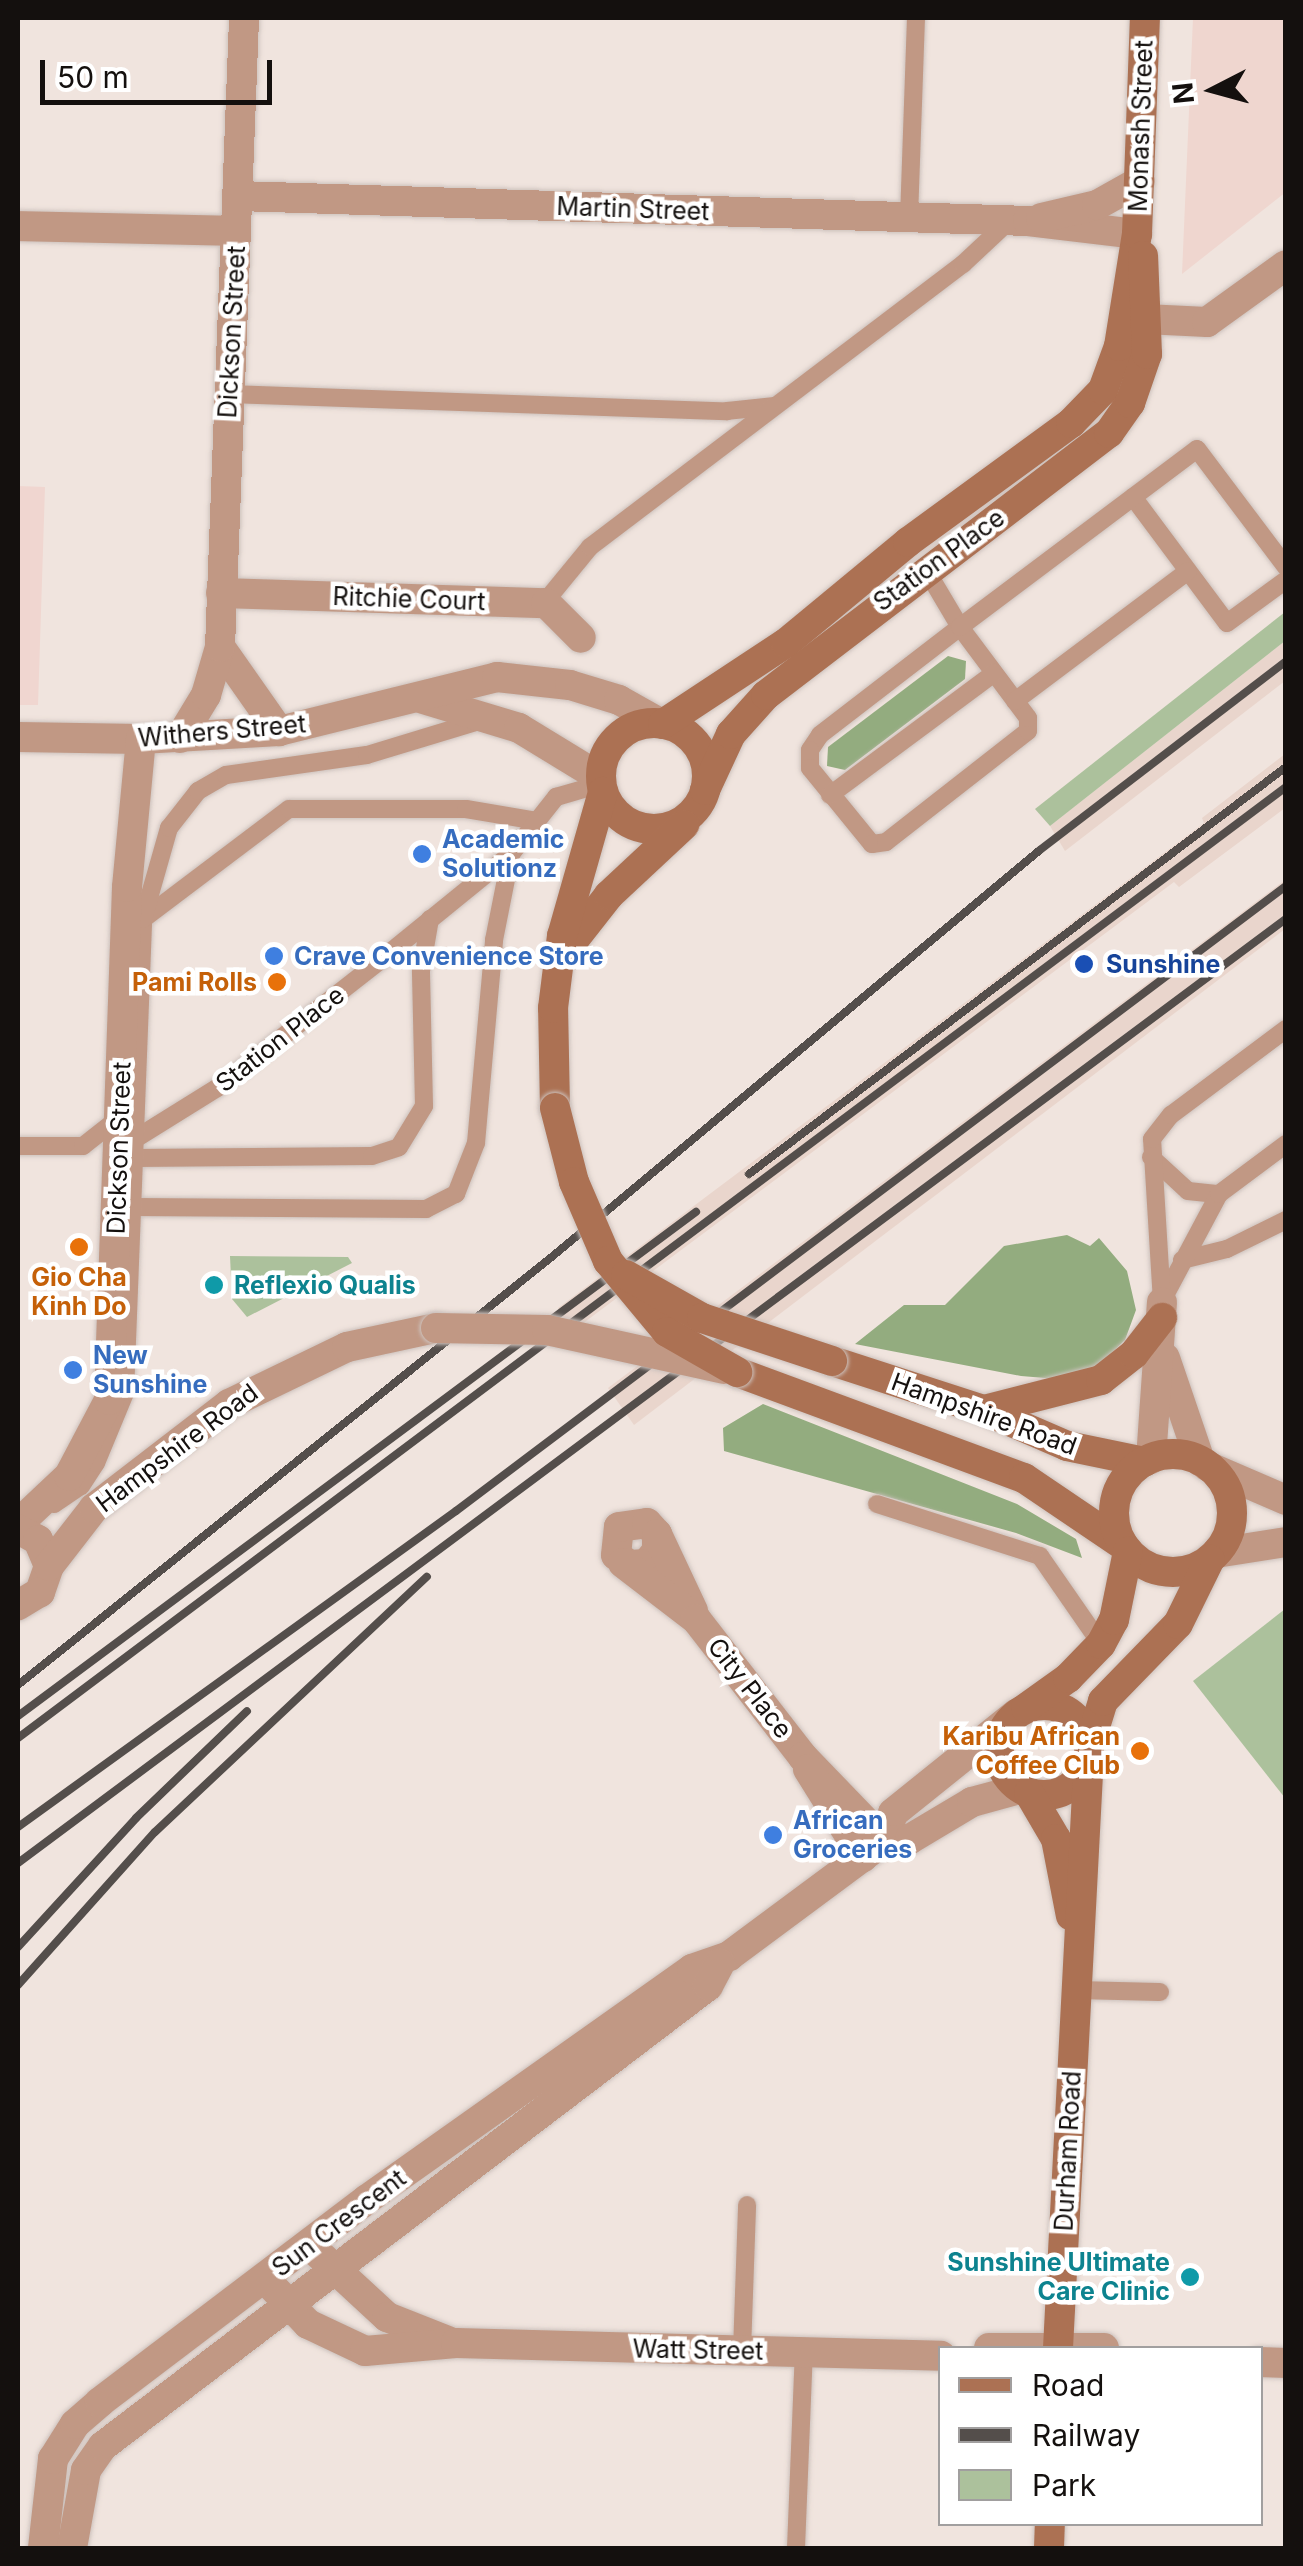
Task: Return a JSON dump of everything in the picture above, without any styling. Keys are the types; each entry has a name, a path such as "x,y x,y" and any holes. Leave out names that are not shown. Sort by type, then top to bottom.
{"main road":[{"name":"Monash Street","path":"1137,320 1145,18"},
{"name":"Station Place","path":"661,724 760,662 908,542 1094,402 1137,320"},
{"name":"Station Place","path":"701,799 731,734 766,696 925,568 1097,446 1137,387 1137,320"},
{"path":"908,542 925,568"},
{"path":"558,962 608,895 701,799 698,748 661,724 618,737 602,785 618,815 641,828 668,828 701,799"},
{"name":"Hampshire Road","path":"602,785 568,901 552,1040 556,1108 574,1182 608,1261 667,1332 737,1372 1024,1478 1126,1548"},
{"name":"Hampshire Road","path":"608,1261 702,1318 984,1410 1067,1446 1148,1460"},
{"path":"984,1410 1100,1380 1134,1354 1162,1310"},
{"path":"1089,1750 1070,1713 1047,1705 1020,1712 1001,1735 998,1753 1024,1791 1046,1796 1072,1786 1089,1750 1103,1701 1178,1624 1229,1532 1231,1508 1224,1484 1203,1464 1174,1454 1148,1460 1124,1480 1114,1506 1126,1548 1160,1571 1187,1571 1213,1556"},
{"name":"Sun Crescent","path":"1020,1712 1068,1678 1101,1644 1114,1620 1126,1548"},
{"name":"Durham Road","path":"1058,2346 1089,1750"},
{"name":"Durham Road","path":"1024,1791 1056,1840 1078,1953"}],"street":[{"name":"Dickson Street","path":"180,738 206,695 220,647 244,18"},
{"name":"Martin Street","path":"1019,220 1096,205 1140,181"},
{"name":"Martin Street","path":"238,196 1019,220 1137,234"},
{"path":"18,226 236,231"},
{"path":"1137,320 1206,322 1286,265"},
{"name":"Ritchie Court","path":"221,594 544,603"},
{"path":"544,603 557,608 581,638"},
{"path":"220,647 279,730"},
{"name":"Withers Street","path":"18,737 180,738 279,730 423,700 485,678 534,679 619,700 661,724"},
{"name":"Withers Street","path":"423,700 493,718 602,785"},
{"name":"Dickson Street","path":"21,1524 80,1460 110,1400 120,1112 134,926 141,739"},
{"path":"1148,1460 1163,1350 1162,1310"},
{"name":"Hampshire Road","path":"18,1605 40,1592 49,1566 82,1520 142,1468 272,1378 347,1347 436,1328 547,1330 737,1372"},
{"path":"1163,1350 1203,1464 1286,1500"},
{"path":"21,1524 38,1540 49,1566"},
{"name":"City Place","path":"696,1619 624,1563 650,1561 656,1534 696,1619 874,1849"},
{"path":"1213,1556 1286,1542"},
{"name":"Sun Crescent","path":"874,1849 893,1813 1020,1712"},
{"name":"Sun Crescent","path":"43,2548 50,2470 80,2419 366,2200 692,1969 720,1962 874,1849 910,1839 972,1802 1024,1791"},
{"name":"Sun Crescent","path":"93,2458 708,1986 720,1962"},
{"path":"366,2200 387,2230"},
{"name":"Watt Street","path":"315,2240 400,2325 456,2343"},
{"name":"Watt Street","path":"265,2279 287,2306 336,2342 366,2351 456,2343 938,2356"},
{"path":"72,2548 80,2492 93,2458"}],"lane":[{"path":"909,218 916,18"},
{"path":"544,603 590,547 1019,220"},
{"path":"228,394 727,411 776,406"},
{"path":"925,568 960,627 1028,718 1025,738 886,842 864,841 810,768 814,742 960,627 1196,449 1286,567"},
{"path":"1133,497 1227,623 1286,580"},
{"path":"1015,701 1188,570"},
{"path":"830,795 994,673"},
{"path":"21,1524 81,1486 122,1408 134,1148 134,926 164,836 206,784 238,772 367,754 493,718"},
{"name":"Station Place","path":"134,1148 217,1088 511,854 562,793 602,785"},
{"path":"134,926 289,809 466,810 538,821"},
{"path":"132,1207 403,1210 448,1201 468,1174 476,1143 495,928 511,854"},
{"path":"134,1148 372,1156 399,1147 412,1135 424,1106 420,972 430,919"},
{"path":"1162,1310 1150,1151 1170,1116 1286,1029"},
{"path":"18,1146 90,1144 120,1112"},
{"path":"1162,1310 1182,1260 1219,1194 1286,1144"},
{"path":"1150,1151 1174,1182 1197,1194 1219,1194"},
{"path":"1182,1260 1227,1250 1286,1220"},
{"path":"877,1504 1040,1556 1101,1644"},
{"path":"1076,1990 1160,1992"},
{"path":"742,2351 747,2205"},
{"path":"796,2548 804,2352"},
{"path":"80,2419 93,2458"}],"shaded area":[{"path":"1193,18 1285,18 1286,192 1182,274"},
{"path":"18,486 45,487 38,705 18,705"},
{"path":"1285,641 1285,681 1065,851 1050,826"},
{"path":"1285,754 1285,808 1179,887 1174,882 570,1333 558,1308 1204,823 1202,818"},
{"path":"1285,880 1285,929 634,1425 608,1388"}],"green space":[{"path":"1285,612 1285,641 1050,826 1035,809"},
{"path":"948,656 966,661 965,679 845,770 827,766 828,747"},
{"path":"1067,1235 1090,1246 1099,1238 1127,1271 1136,1310 1125,1340 1094,1370 1057,1379 1021,1376 855,1344 904,1305 945,1305 1004,1246"},
{"path":"230,1256 348,1257 352,1263 247,1317 232,1299"},
{"path":"763,1404 1017,1504 1076,1539 1082,1558 1016,1533 724,1451 723,1428"},
{"path":"1285,1609 1285,1798 1193,1681"}],"railway":[{"path":"18,1685 548,1260 1040,850 1286,661"},
{"path":"749,1174 1286,767"},
{"path":"18,1738 1286,787"},
{"path":"18,1827 456,1511 1286,886"},
{"path":"18,1863 1286,919"},
{"path":"18,1716 696,1212"},
{"path":"18,1985 155,1832 427,1577"},
{"path":"18,1947 136,1818 247,1711"}],"place":[{"name":"Academic Solutionz","path":"422,854"},
{"name":"Crave Convenience Store","path":"274,956"},
{"name":"Sunshine","path":"1084,964"},
{"name":"Pami Rolls","path":"277,982"},
{"name":"Gio Cha Kinh Do","path":"79,1247"},
{"name":"Reflexio Qualis","path":"214,1285"},
{"name":"New Sunshine","path":"73,1370"},
{"name":"Karibu African Coffee Club","path":"1140,1751"},
{"name":"African Groceries","path":"773,1835"},
{"name":"Sunshine Ultimate Care Clinic","path":"1190,2277"}]}
